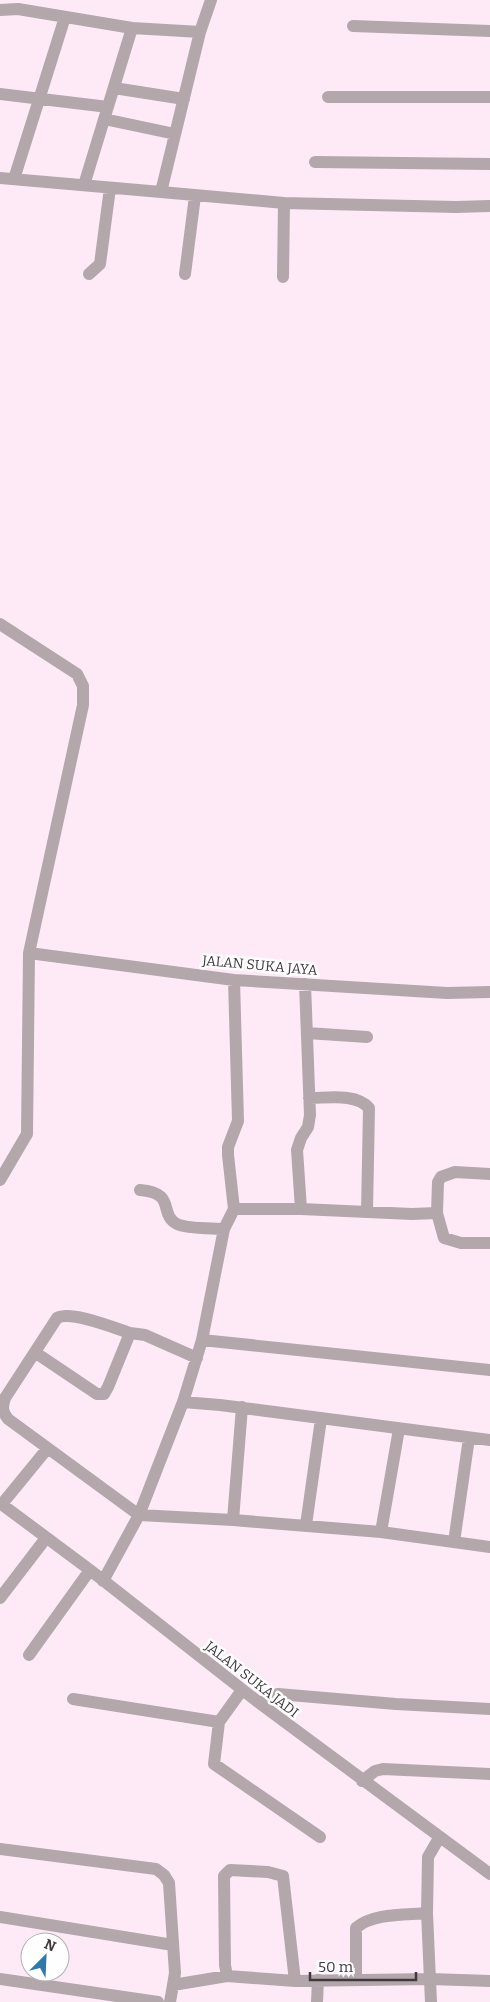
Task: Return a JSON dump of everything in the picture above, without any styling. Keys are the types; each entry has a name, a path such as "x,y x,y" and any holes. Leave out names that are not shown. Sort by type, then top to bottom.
{"street":[{"path":"161,192 200,32 211,0"},
{"path":"0,10 18,9 132,28 200,32"},
{"path":"14,179 65,17"},
{"path":"353,26 490,31"},
{"path":"84,185 132,28"},
{"path":"114,88 184,98"},
{"path":"0,94 40,99 106,113 175,134"},
{"path":"328,98 490,97"},
{"path":"315,162 490,164"},
{"path":"0,178 284,203 490,206"},
{"path":"89,274 100,264 110,188"},
{"path":"185,274 195,196"},
{"path":"283,277 284,203"},
{"path":"0,624 77,674 83,686 83,705 29,953 27,1134 0,1180"},
{"name":"JALAN SUKA JAYA","path":"29,953 234,980 447,993 490,992"},
{"path":"103,1582 139,1516 183,1402 202,1340 224,1229 234,1209 228,1147 238,1121 234,980"},
{"path":"301,1209 297,1150 301,1138 308,1127 309,1098 305,984"},
{"path":"307,1033 367,1037"},
{"path":"309,1098 354,1099 363,1102 369,1108 367,1211"},
{"path":"490,1174 455,1172 440,1177 438,1182 437,1213 444,1238 461,1243 490,1243"},
{"path":"140,1190 152,1191 160,1195 166,1201 169,1217 176,1223 183,1226 224,1229"},
{"path":"234,1209 437,1213"},
{"path":"197,1358 145,1335 130,1333 78,1317 62,1315 57,1318 5,1398 2,1407 3,1413 46,1449 139,1516 233,1520 381,1532 490,1547"},
{"path":"36,1353 92,1391 97,1394 104,1394 130,1333"},
{"path":"202,1340 490,1370"},
{"path":"183,1402 490,1440"},
{"path":"233,1520 242,1408"},
{"path":"306,1526 321,1419"},
{"path":"381,1532 400,1429"},
{"path":"454,1542 469,1438"},
{"path":"1,1504 46,1449"},
{"name":"JALAN SUKA JADI","path":"1,1504 90,1570 262,1706 490,1874"},
{"path":"0,1598 46,1538"},
{"path":"29,1654 90,1570"},
{"path":"242,1690 219,1722 214,1764 320,1837"},
{"path":"262,1706 267,1698 278,1694 396,1704 490,1709"},
{"path":"73,1699 219,1722"},
{"path":"362,1781 375,1771 383,1769 490,1774"},
{"path":"431,2002 427,1913 428,1857 439,1838"},
{"path":"0,1849 156,1869 164,1875 169,1883 175,1973 170,2002"},
{"path":"227,1976 225,1965 224,1876 230,1870 268,1872 283,1876 295,1981"},
{"path":"356,1980 356,1928 362,1922 371,1918 427,1913"},
{"path":"0,1917 173,1945"},
{"path":"173,1984 227,1976 295,1981 490,1981"},
{"path":"0,1979 158,2002"},
{"path":"317,2002 318,1980"}]}
